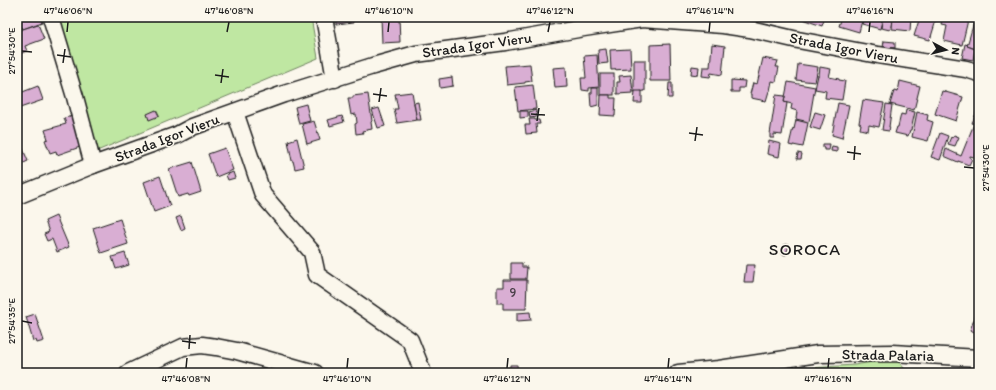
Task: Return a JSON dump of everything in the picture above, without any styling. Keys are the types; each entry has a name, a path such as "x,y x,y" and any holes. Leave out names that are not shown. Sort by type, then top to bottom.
{"street":[{"path":"51,17 93,166"},
{"path":"324,17 335,79"},
{"name":"Strada Igor Vieru","path":"17,196 177,135 192,127 284,94 373,66 416,54 505,42 642,19 723,25 750,29 798,40 966,69 979,73"},
{"path":"235,112 263,195 312,252 317,275 410,340 422,373"},
{"path":"128,373 183,347 202,345 237,351 315,373"},
{"name":"Strada Palaria","path":"678,373 719,369 818,354 892,352 979,358"},
{"path":"976,373 979,367"}],"green space":[{"path":"311,17 318,58 97,151 60,18"},
{"path":"897,360 904,368 903,373 754,373 854,365"}],"building":[{"path":"19,17 40,17 42,22 23,29 22,27 17,30 17,21 20,20"},
{"path":"336,17 353,17 354,22 336,24"},
{"path":"381,17 399,17 400,42 382,43"},
{"path":"531,17 537,17 538,20 531,21"},
{"path":"796,17 825,17 822,26"},
{"path":"842,17 863,17 859,32 839,26"},
{"path":"864,17 883,17 880,29 862,24"},
{"path":"883,17 893,17 890,30 881,28"},
{"path":"893,17 911,17 910,31 892,29"},
{"path":"920,17 937,17 930,40 914,36"},
{"path":"944,17 955,17 968,20 962,45 944,41 947,26 942,25"},
{"path":"974,22 979,23 979,50 967,46"},
{"path":"38,24 44,39 25,46 27,51 17,54 17,31"},
{"path":"884,41 895,42 895,48 883,47"},
{"path":"670,44 671,81 650,81 650,45"},
{"path":"712,44 725,46 722,75 711,73 710,77 702,76 703,67 710,67"},
{"path":"965,44 975,49 973,60 962,58"},
{"path":"606,49 608,63 599,64 598,50"},
{"path":"630,49 631,69 611,70 610,50"},
{"path":"597,55 599,87 589,88 589,91 582,90 581,78 586,78 584,56"},
{"path":"763,58 778,61 776,67 779,67 776,82 772,81 766,101 751,98 750,94 753,83 757,84"},
{"path":"634,60 645,60 645,91 634,92"},
{"path":"530,64 532,81 507,85 505,66"},
{"path":"798,64 818,67 815,82 796,80"},
{"path":"692,66 699,67 698,75 691,74"},
{"path":"566,67 567,87 555,88 553,68"},
{"path":"820,67 831,69 829,77 845,81 842,100 825,98 826,91 815,89"},
{"path":"600,74 614,74 614,95 600,95"},
{"path":"631,75 633,93 617,94 617,82 620,82 619,76"},
{"path":"452,77 453,86 440,88 439,79"},
{"path":"731,80 745,81 744,88 739,88 739,92 731,92"},
{"path":"900,81 920,86 914,110 890,104 894,91 898,92"},
{"path":"788,82 815,87 809,122 796,119 797,111 791,109 792,104 784,102"},
{"path":"669,83 672,83 672,98 668,98"},
{"path":"533,85 536,109 518,111 515,87"},
{"path":"17,86 20,93 38,86 43,100 17,109"},
{"path":"592,88 598,88 598,105 591,107 590,93 592,93"},
{"path":"635,91 642,91 642,103 634,103"},
{"path":"942,91 963,97 956,121 935,114"},
{"path":"412,92 417,120 397,123 394,109 398,109 395,94"},
{"path":"368,94 372,129 356,134 356,114 351,115 348,98"},
{"path":"601,95 610,95 610,98 616,98 615,116 600,115"},
{"path":"776,95 785,96 784,102 787,103 782,135 774,134 774,138 770,138 770,134"},
{"path":"863,100 884,103 879,127 869,125 868,131 860,129 861,124 859,123"},
{"path":"418,102 421,120 417,120 414,103"},
{"path":"838,103 849,105 842,138 832,135"},
{"path":"306,104 310,121 299,124 295,107"},
{"path":"886,104 892,105 889,131 882,130"},
{"path":"979,106 979,148 974,157 970,156 972,159 969,165 944,156 946,149 961,156 974,124 972,123"},
{"path":"379,108 385,126 378,128 372,110"},
{"path":"156,110 159,116 149,120 147,114"},
{"path":"536,110 537,117 530,118 529,112"},
{"path":"906,110 915,112 908,136 895,133 901,114 905,115"},
{"path":"520,111 528,111 528,117 520,118"},
{"path":"815,112 825,115 820,130 810,127"},
{"path":"917,112 928,115 927,120 933,122 928,141 912,137"},
{"path":"73,116 83,146 57,155 56,151 50,153 45,140 48,139 45,130 66,124 64,118"},
{"path":"342,116 344,122 330,126 328,120"},
{"path":"529,119 539,120 540,124 536,124 537,133 526,134 525,125 530,125"},
{"path":"796,120 808,123 803,147 789,145"},
{"path":"314,121 320,140 307,144 302,124"},
{"path":"940,133 948,136 940,160 931,157"},
{"path":"17,135 28,161 17,166"},
{"path":"954,135 959,137 955,146 948,144 951,137 952,138"},
{"path":"297,138 304,167 295,169 288,141"},
{"path":"769,141 781,144 779,157 767,154"},
{"path":"823,144 830,144 829,150 824,150"},
{"path":"832,146 837,147 837,152 831,151"},
{"path":"225,148 233,170 216,177 208,154"},
{"path":"798,153 802,154 801,159 797,159"},
{"path":"192,162 201,192 189,196 188,194 178,197 169,169"},
{"path":"233,172 235,178 228,180 226,175"},
{"path":"160,176 170,206 154,212 144,182"},
{"path":"56,216 69,247 57,252 52,239 47,241 44,234 49,232 45,221"},
{"path":"181,216 185,228 181,230 176,218"},
{"path":"120,219 128,244 101,253 93,228"},
{"path":"785,244 789,245 786,255 782,254"},
{"path":"125,253 129,265 116,269 112,257"},
{"path":"511,263 522,263 522,267 527,267 526,279 511,279"},
{"path":"746,265 755,265 753,282 744,282"},
{"path":"504,280 527,280 526,309 503,309 503,303 497,303 497,287 504,287"},
{"path":"530,312 531,320 517,321 517,313"},
{"path":"977,312 979,313 979,334 970,330"},
{"path":"35,314 44,341 37,343 36,340 33,341 26,317"},
{"path":"510,365 517,365 518,373 510,373"}],"district":[{"name":"SOROCA","path":"805,249"}]}
